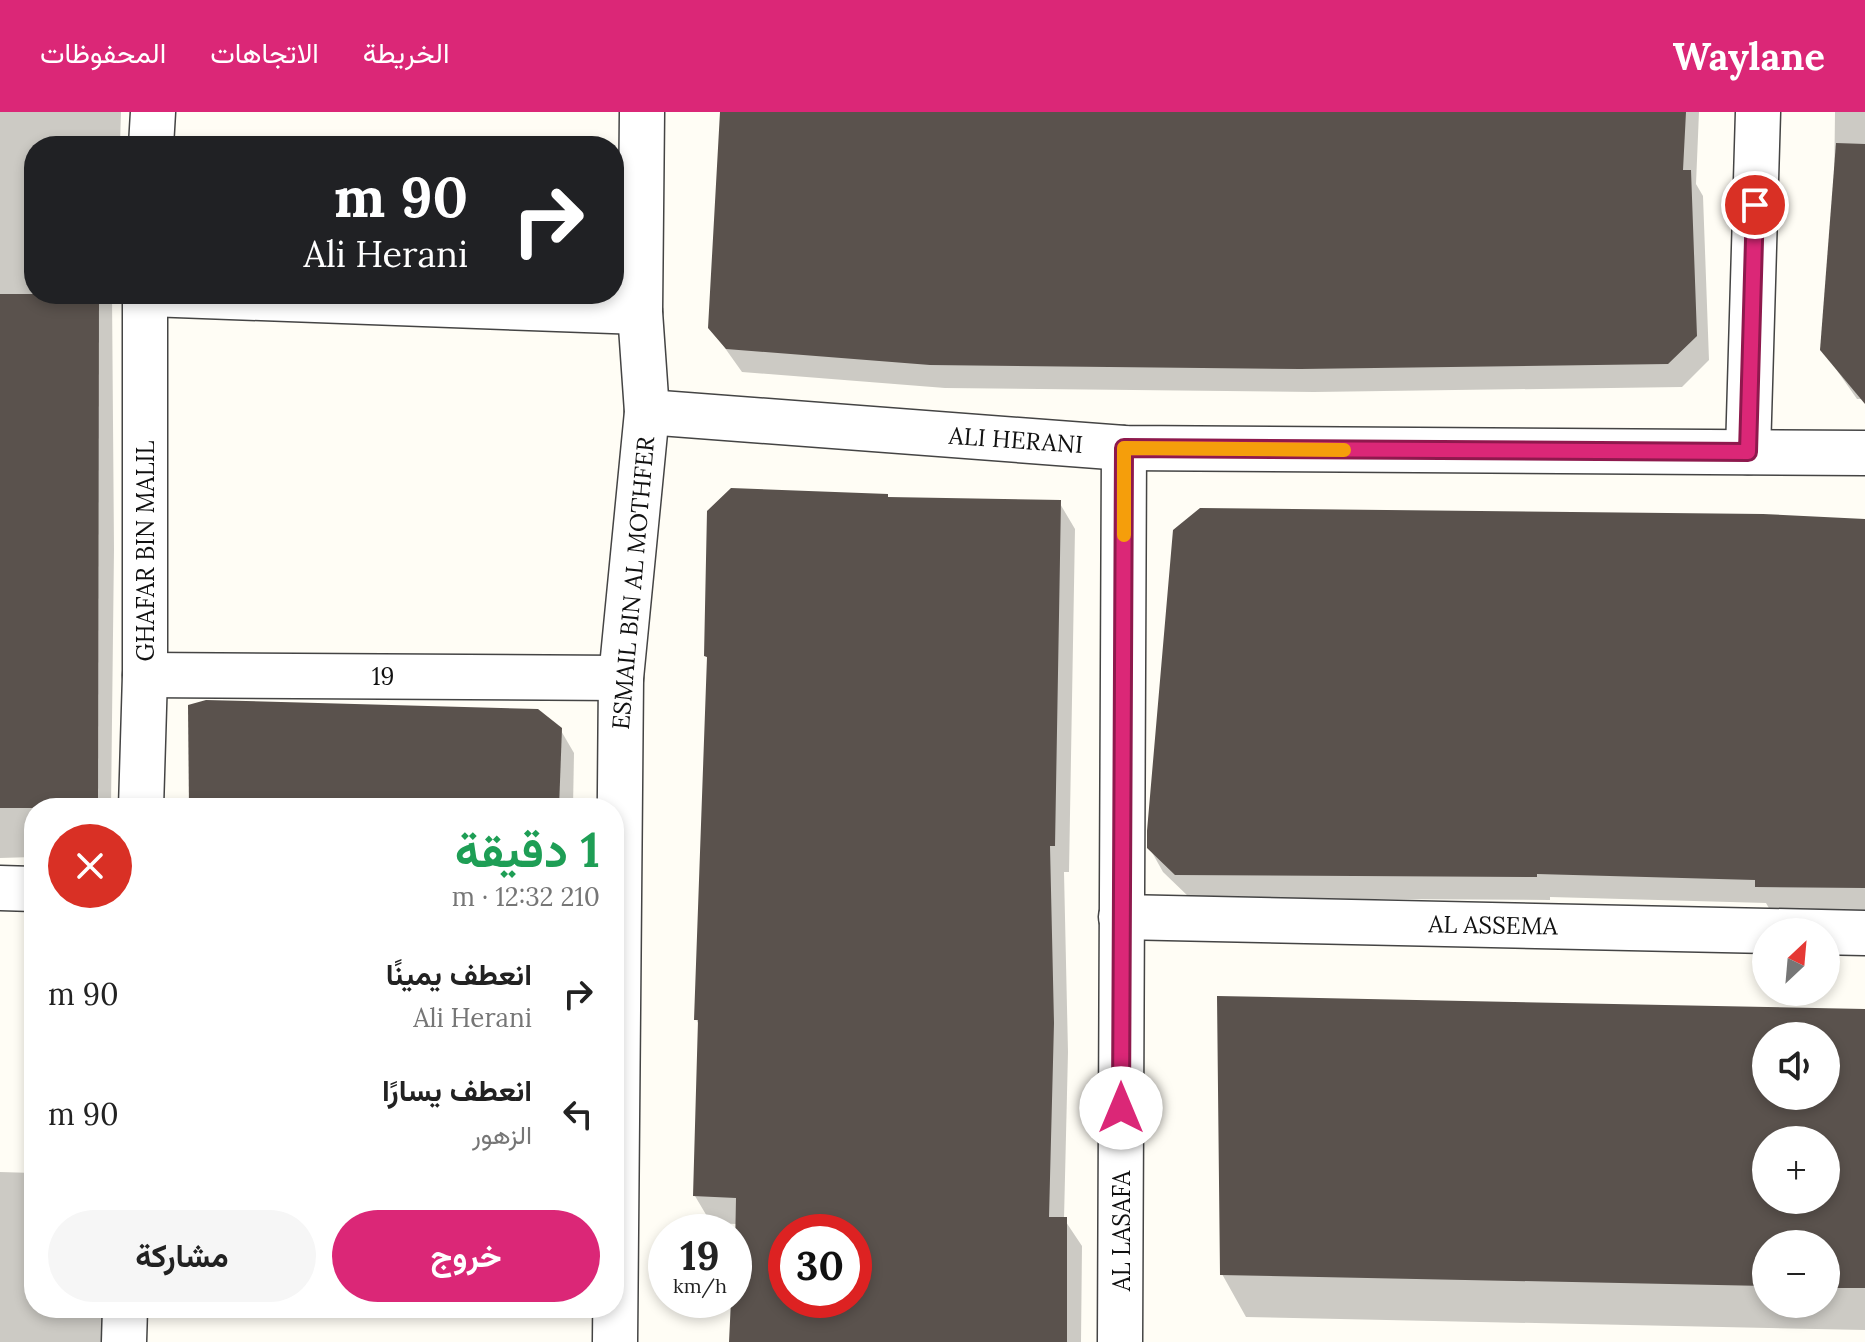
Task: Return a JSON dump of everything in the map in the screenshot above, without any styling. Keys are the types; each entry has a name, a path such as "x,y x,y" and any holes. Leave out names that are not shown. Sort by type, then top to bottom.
{"street":[{"path":"152,136 153,112"},
{"name":"ESMAIL BIN AL MOTHFER","path":"620,798 621,678 647,412 640,312 642,112"},
{"path":"1748,452 1758,112"},
{"name":"GHAFAR BIN MALIL","path":"141,798 147,304"},
{"path":"421,304 640,312"},
{"name":"ALI HERANI","path":"647,412 1124,448 1865,453"},
{"name":"AL LASAFA","path":"1120,1342 1124,448"},
{"name":"19","path":"145,675 621,678"},
{"path":"0,888 24,889"},
{"name":"AL ASSEMA","path":"1121,917 1865,933"},
{"path":"124,1342 125,1318"},
{"name":"ESMAIL BIN AL MOTHFER","path":"615,1318 615,1342"}],"building":[{"path":"720,112 1686,112 1683,170 1691,170 1697,336 1668,364 1300,369 930,365 726,349 708,328"},
{"path":"1836,143 1865,144 1865,404 1820,350"},
{"path":"0,294 24,294 24,304 99,304 98,798 24,798 24,808 0,808"},
{"path":"731,488 888,494 888,497 1061,500 1055,846 1050,846 1054,1023 1049,1217 1067,1217 1067,1342 729,1342 730,1318 752,1318 752,1214 736,1214 736,1198 693,1196 698,1020 694,1020 707,657 704,656 707,511"},
{"path":"1200,508 1763,514 1865,519 1865,888 1755,887 1755,880 1537,874 1537,877 1175,875 1147,848 1147,831 1173,530"},
{"path":"206,700 538,709 562,728 559,798 189,798 188,705"},
{"path":"1217,996 1865,1009 1865,1288 1840,1288 1840,1230 1752,1230 1752,1286 1220,1275"}],"slow traffic":[{"path":"1124,535 1124,448 1344,450"}],"route":[{"path":"1121,1108 1124,448 1748,452 1755,205"}]}
